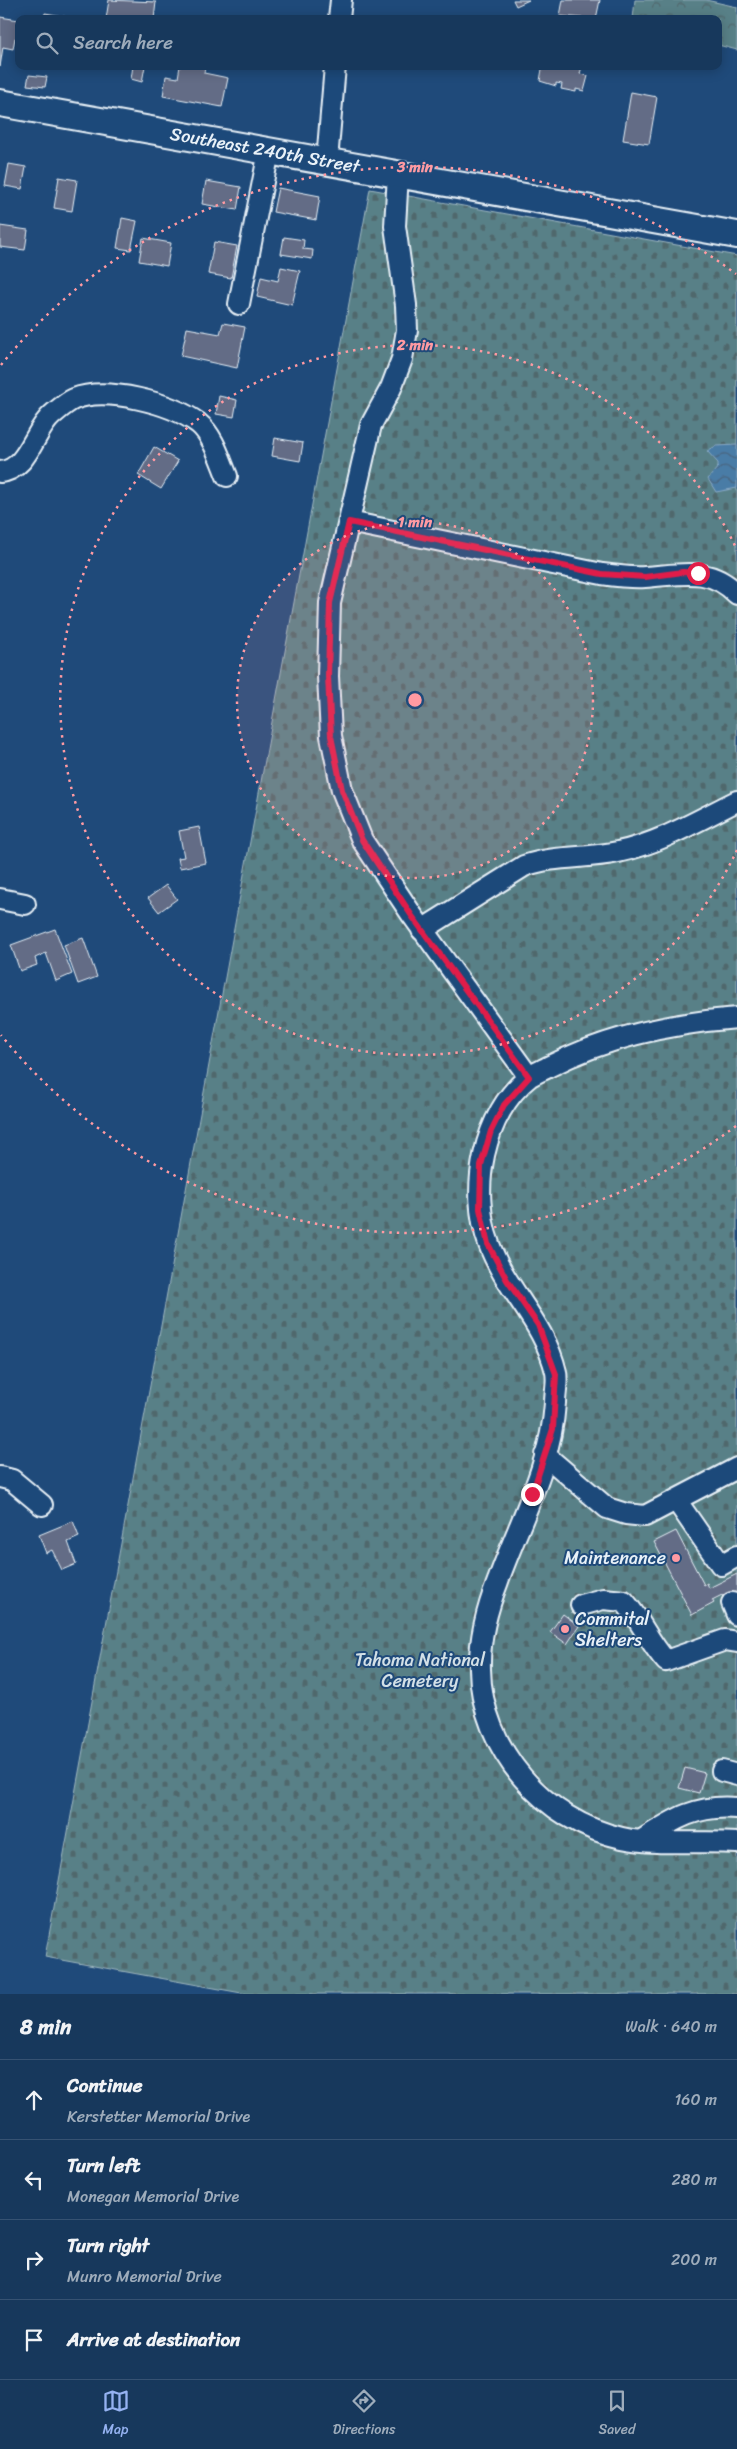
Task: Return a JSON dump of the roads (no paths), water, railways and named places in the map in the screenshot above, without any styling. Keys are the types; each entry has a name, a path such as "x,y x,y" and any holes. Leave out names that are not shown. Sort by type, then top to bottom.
{"main road":[{"name":"Southeast 240th Street","path":"0,103 737,235"}],"street":[{"path":"339,15 341,0"},
{"path":"327,161 335,70"},
{"path":"239,304 269,151"},
{"path":"398,174 395,226 408,330 402,359 391,388 370,425 330,603 328,676 331,736 342,790 362,840 422,930 529,1077"},
{"path":"0,472 20,462 50,416 74,399 100,396 130,397 162,406 199,424 216,448 227,476"},
{"path":"349,522 602,574 645,577 683,572 698,573 728,586 737,594"},
{"path":"422,930 524,866 537,861 615,853 648,846 737,801"},
{"path":"0,899 25,904"},
{"path":"737,1018 700,1021 616,1040 564,1059 529,1077 504,1105 491,1131 481,1165 480,1209 488,1244 507,1280 538,1325 556,1374 553,1429 539,1478 497,1582 482,1634 480,1672 484,1697 493,1728 507,1756 528,1785 554,1808 582,1825 622,1838 737,1843"},
{"path":"545,1456 607,1508 626,1514 645,1516 737,1468"},
{"path":"0,1477 12,1480 42,1505"},
{"path":"676,1500 721,1565 737,1556"},
{"path":"581,1605 603,1599 624,1601 637,1615 645,1634 666,1661 725,1640 737,1642"},
{"path":"642,1840 681,1815 719,1806 737,1808"}],"water":[{"path":"737,445 737,488 716,492 708,479 718,467 718,463 707,451 716,446"}],"place":[{"name":"Maintenance","path":"676,1558"},
{"name":"Commital Shelters","path":"565,1629"}],"park label":[{"name":"Tahoma National Cemetery","path":"420,1670"}]}
